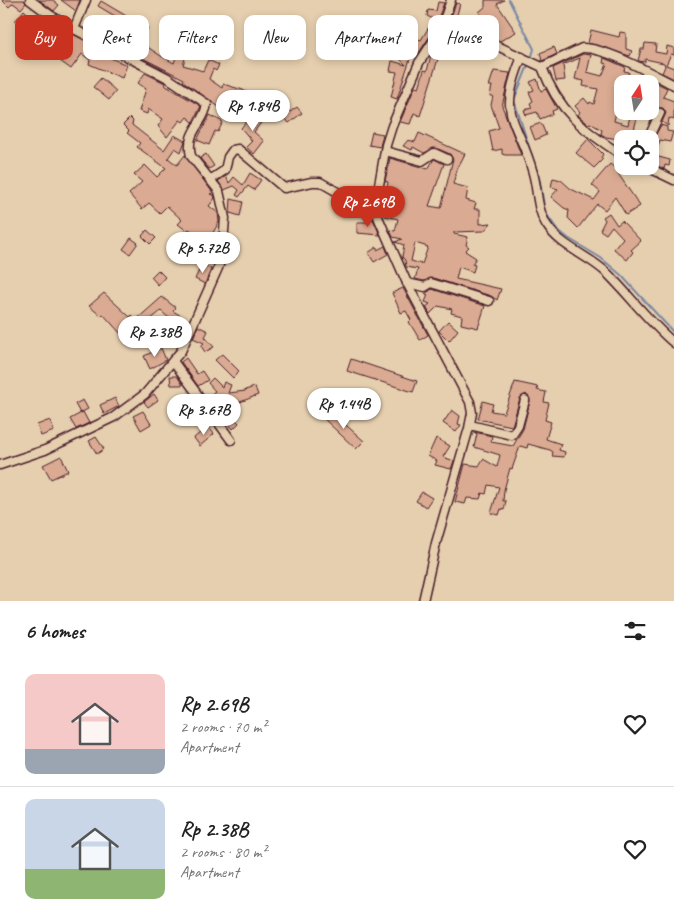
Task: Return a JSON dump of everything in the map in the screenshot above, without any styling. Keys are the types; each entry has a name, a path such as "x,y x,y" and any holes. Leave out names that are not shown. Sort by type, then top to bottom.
{"street":[{"path":"0,465 45,450 114,416 145,394 174,361 186,342 223,252 224,218 220,195 191,156 189,149 193,128 207,107 206,103 168,78 50,15 30,0"},
{"path":"74,28 86,0"},
{"path":"446,15 451,0"},
{"path":"499,48 541,66 551,82 554,96 563,108 596,138 614,150"},
{"path":"541,66 582,48 589,48 604,52 674,85"},
{"path":"423,601 436,543 470,425 472,412 470,402 407,283 378,217 376,202 385,151 392,126 419,63 428,49"},
{"path":"524,58 511,82 510,112 532,168 537,201 546,223 556,237 608,273 653,324 674,343"},
{"path":"652,130 660,113"},
{"path":"210,180 225,170 228,157 233,150 238,149 284,188 320,182 348,198 376,202"},
{"path":"385,151 418,161 425,160 434,153 447,159"},
{"path":"659,173 674,180"},
{"path":"407,283 425,287 431,283 489,301"},
{"path":"174,361 231,440"},
{"path":"470,425 512,435 518,426 526,400"}],"building":[{"path":"2,0 24,0 26,3 21,9 13,3 9,7"},
{"path":"39,0 53,0 59,5 54,11"},
{"path":"61,0 80,0 76,11"},
{"path":"485,0 504,0 497,4 516,32 499,41 499,15 481,15 479,12 485,7"},
{"path":"101,1 125,15 113,15 98,6"},
{"path":"438,2 444,3 439,15 427,16 428,10 436,11"},
{"path":"456,3 460,4 457,15 452,15"},
{"path":"24,10 30,15 20,15"},
{"path":"428,29 428,39 418,54 418,39 421,40"},
{"path":"591,30 619,37 620,32 626,33 626,49 632,51 630,56 588,43"},
{"path":"73,34 83,39 83,55 71,69 60,61 73,60"},
{"path":"645,43 656,44 655,52 666,54 667,46 674,48 674,55 671,54 666,65 674,68 674,79 662,73 665,66 664,63 645,59 645,62 638,61 641,49 644,49"},
{"path":"554,47 557,54 542,61 540,53"},
{"path":"149,48 159,55 159,60 168,60 174,63 175,60 185,60 183,65 203,71 208,60 219,65 216,71 213,69 209,79 222,88 223,84 243,90 257,99 249,111 228,98 219,107 183,81 184,79 147,60 149,60"},
{"path":"583,54 591,55 587,72 602,76 607,64 603,63 604,58 625,67 624,71 629,72 628,75 614,75 614,121 628,125 629,120 636,120 634,130 614,130 614,138 606,137 601,134 602,130 590,123 588,124 578,115 580,112 575,106 584,98 589,104 590,102 594,104 598,89 583,86 584,81 575,79 580,58 563,65 565,80 556,81 553,68"},
{"path":"90,60 115,60 127,65 122,78 89,64"},
{"path":"401,60 410,60 397,99 391,97 397,72 390,71 392,61 406,65"},
{"path":"430,60 438,60 420,116 414,113 410,124 400,122 415,87 419,88 424,70 427,71"},
{"path":"494,71 510,73 502,106 521,155 505,155 502,154 502,149 493,151 489,131 499,128 491,105 493,96 490,96 492,86 489,86"},
{"path":"145,73 165,83 166,86 201,106 193,122 187,117 183,122 180,120 167,137 158,126 163,119 148,109 147,114 139,111 146,89 138,83"},
{"path":"101,78 116,91 109,100 93,87"},
{"path":"537,79 541,91 546,89 557,109 552,111 553,114 540,119 537,112 526,115 524,110 532,108 530,103 533,101 529,92 534,90 530,82"},
{"path":"659,84 667,88 663,97 674,101 674,120 669,118 668,126 662,122 666,113 663,108 659,108"},
{"path":"297,107 302,113 289,123 281,116 287,109 290,112"},
{"path":"252,110 263,120 254,132 264,141 254,154 246,147 252,141 241,128 250,118 247,116"},
{"path":"210,115 223,122 218,132 215,131 209,145 197,140"},
{"path":"130,118 133,121 132,125 164,150 174,135 185,141 181,152 175,148 168,158 177,165 185,155 213,193 210,194 214,195 215,198 209,206 218,213 219,222 210,238 218,239 217,250 205,249 204,251 198,248 202,240 189,229 187,231 178,224 182,220 167,206 160,213 149,203 142,209 129,194 142,182 134,175 145,165 157,177 166,168 137,147 140,143 127,133 129,131 123,125"},
{"path":"541,123 546,135 535,140 530,127"},
{"path":"661,125 667,127 667,131 673,132 670,142 660,140 659,143 658,130"},
{"path":"372,132 383,134 380,147 369,145"},
{"path":"419,133 465,154 457,169 453,184 468,188 466,200 476,203 474,209 480,209 480,224 491,223 484,231 454,232 454,234 468,237 466,245 469,247 465,251 476,258 472,264 475,265 473,272 459,267 456,279 501,289 497,300 491,296 433,278 424,281 415,279 418,269 406,267 405,260 402,257 404,245 395,242 402,239 393,237 390,230 395,231 398,219 385,216 389,194 386,194 388,182 385,181 390,158 428,169 434,159 444,164 429,206 441,208 453,159 450,154 436,148 424,153 413,147 412,150 403,146 408,140 415,142","holes":["415,243 428,247 422,264 411,261"]},
{"path":"588,139 603,154 601,158 603,159 594,168 576,153"},
{"path":"206,154 214,166 209,169 200,158"},
{"path":"659,157 670,160 669,166 665,165 664,169 659,166"},
{"path":"610,164 614,167 614,175 619,175 640,206 626,215 615,197 605,210 597,204 578,228 568,218 569,210 551,197 558,189 551,187 553,178 561,180 571,189 594,200 600,192 592,185"},
{"path":"250,173 261,180 254,190 248,186 239,197 236,195 239,190 234,186 224,190 218,181 226,176 229,183 234,177 243,185"},
{"path":"231,199 243,202 240,216 230,213"},
{"path":"609,213 617,225 622,221 641,241 631,250 633,252 627,260 614,249 623,238 612,226 606,234 600,230 605,220 603,217"},
{"path":"370,219 373,219 380,235 357,233 357,222 369,222"},
{"path":"147,230 156,238 150,244 142,236"},
{"path":"131,238 138,243 130,254 123,249"},
{"path":"385,246 388,254 374,262 368,253 377,247 377,250"},
{"path":"202,264 211,269 205,284 195,279"},
{"path":"158,270 165,277 158,285 151,277"},
{"path":"403,288 428,335 420,340 409,322 411,320 406,311 401,313 392,293"},
{"path":"432,289 485,306 478,328 461,324 462,316 451,313 452,309 438,306 430,314 426,307 430,304 425,302 428,295 425,294"},
{"path":"104,293 130,317 132,315 136,320 162,297 176,308 173,311 188,320 178,344 169,339 177,325 161,311 150,320 157,332 154,330 157,337 147,342 135,325 121,334 103,314 101,316 89,306"},
{"path":"448,321 458,330 449,341 439,331"},
{"path":"198,326 208,331 205,337 214,347 205,352 201,346 204,343 193,338"},
{"path":"161,348 166,360 150,369 144,356"},
{"path":"222,354 239,371 233,378 215,360"},
{"path":"186,358 197,374 202,371 208,380 198,386 181,362"},
{"path":"351,359 417,381 413,392 347,371"},
{"path":"170,376 177,376 183,385 171,385"},
{"path":"213,378 222,387 224,382 231,385 228,393 246,391 255,387 258,395 230,406 235,413 231,415 239,423 233,429 207,398 215,391 208,383"},
{"path":"515,382 538,387 537,390 546,392 544,402 549,403 545,420 551,422 546,439 561,444 559,450 565,452 564,457 552,456 553,452 550,450 528,444 527,448 520,446 512,469 510,468 504,490 503,501 506,501 504,510 501,509 499,515 491,513 499,487 488,485 486,494 482,493 480,499 467,498 465,504 455,502 465,464 479,466 483,459 497,467 500,455 474,447 477,434 474,432 492,436 491,442 513,446 523,429 530,401 526,394 520,398 512,426 478,419 483,401 493,404 491,411 504,413"},
{"path":"154,394 158,400 148,407 144,402"},
{"path":"115,398 119,406 104,414 100,405"},
{"path":"83,400 88,409 80,413 75,404"},
{"path":"452,410 460,416 458,424 461,425 456,432 443,423"},
{"path":"143,411 151,424 141,430 133,416"},
{"path":"330,411 364,441 356,449 323,418"},
{"path":"83,412 89,423 76,429 70,419"},
{"path":"50,420 54,431 41,436 37,425"},
{"path":"208,426 214,434 200,446 194,438"},
{"path":"96,437 104,449 97,454 89,441"},
{"path":"436,438 450,446 443,457 454,461 451,469 435,465 437,461 428,456"},
{"path":"61,456 68,471 51,479 43,465"},
{"path":"422,492 432,498 426,507 416,501"}],"waterway":[{"path":"509,0 534,49 531,59"},
{"path":"529,63 514,100 540,181 545,212 557,229 601,258 621,275 674,333"}]}
